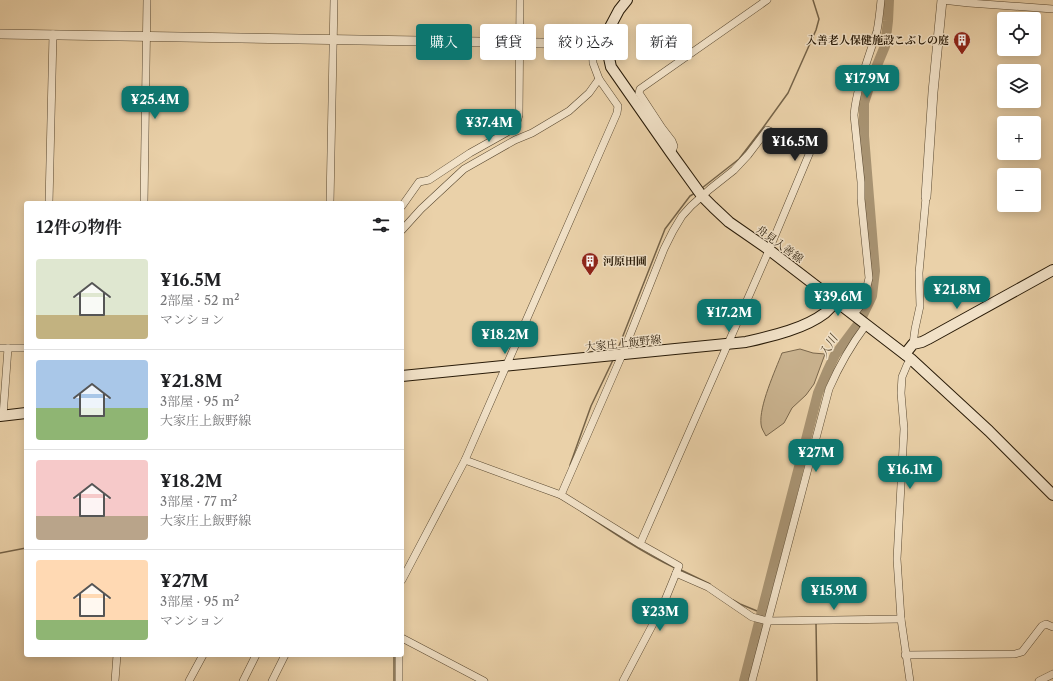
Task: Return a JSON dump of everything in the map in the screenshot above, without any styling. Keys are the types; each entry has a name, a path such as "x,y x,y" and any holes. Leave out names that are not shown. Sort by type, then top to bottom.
{"main road":[{"name":"舟見入善線","path":"612,24 619,10 627,0"},
{"name":"舟見入善線","path":"609,60 611,67 671,154 702,196 713,207 729,222 768,249 908,356 988,431 1053,495"},
{"path":"908,356 913,344 928,339 1053,270"},
{"name":"大家庄上飯野線","path":"404,376 746,342 804,325 824,313 836,302"},
{"path":"1,416 24,413"}],"street":[{"path":"144,201 147,0"},
{"path":"330,201 334,0"},
{"path":"519,24 520,0"},
{"path":"671,154 674,146 672,141 640,93 640,89 767,0"},
{"path":"853,315 861,305 869,278 860,199 861,182 854,115 864,70 877,32 881,0"},
{"path":"913,344 920,306 919,274 933,92 942,0 1053,9"},
{"path":"0,34 480,41"},
{"path":"49,201 53,34"},
{"path":"404,203 419,182 429,180 470,153 511,130 516,125 519,115 519,60"},
{"path":"404,576 465,460 617,113 618,106 599,79 593,60"},
{"path":"404,228 421,209 464,169 515,140 532,133 569,111 589,93 599,79"},
{"path":"562,495 622,355 664,249 682,216 702,196 734,170 768,130 810,149 777,231 640,544"},
{"path":"752,681 829,389 844,357 866,324"},
{"path":"0,348 24,348"},
{"path":"1,416 8,348"},
{"path":"908,356 907,365 902,377 901,394 904,429 898,559 901,619 905,655 910,681"},
{"path":"465,460 562,495 640,544 679,566 663,605 623,681"},
{"path":"676,573 708,587 755,618 767,621 901,619"},
{"path":"905,655 1015,654 1022,652 1042,626 1046,624 1053,627"},
{"path":"404,639 484,681"},
{"path":"115,681 117,657"},
{"path":"189,681 202,657"},
{"path":"244,681 255,657"},
{"path":"272,681 284,657"},
{"path":"399,657 399,681"},
{"path":"1039,681 1053,674"}],"shaded area":[{"path":"800,349 813,353 825,354 814,384 806,395 792,408 784,423 766,436 761,424 762,408 782,353"}],"waterway":[{"path":"702,188 739,159 788,93 816,30 819,19 813,0"},
{"name":"入川","path":"744,681 818,393 835,355 859,323 872,296 875,271 864,136 864,103 873,75 885,46 889,0"},
{"path":"617,351 665,229 690,196 695,193"},
{"path":"570,465 591,406 613,360"},
{"path":"578,509 613,533 675,568"},
{"path":"0,553 24,548"},
{"path":"681,570 710,584"},
{"path":"733,600 762,613"},
{"path":"816,623 817,681"},
{"path":"394,657 394,681"}],"place":[{"name":"入善老人保健施設こぶしの庭","path":"962,55"},
{"name":"河原田圃","path":"590,276"}]}
